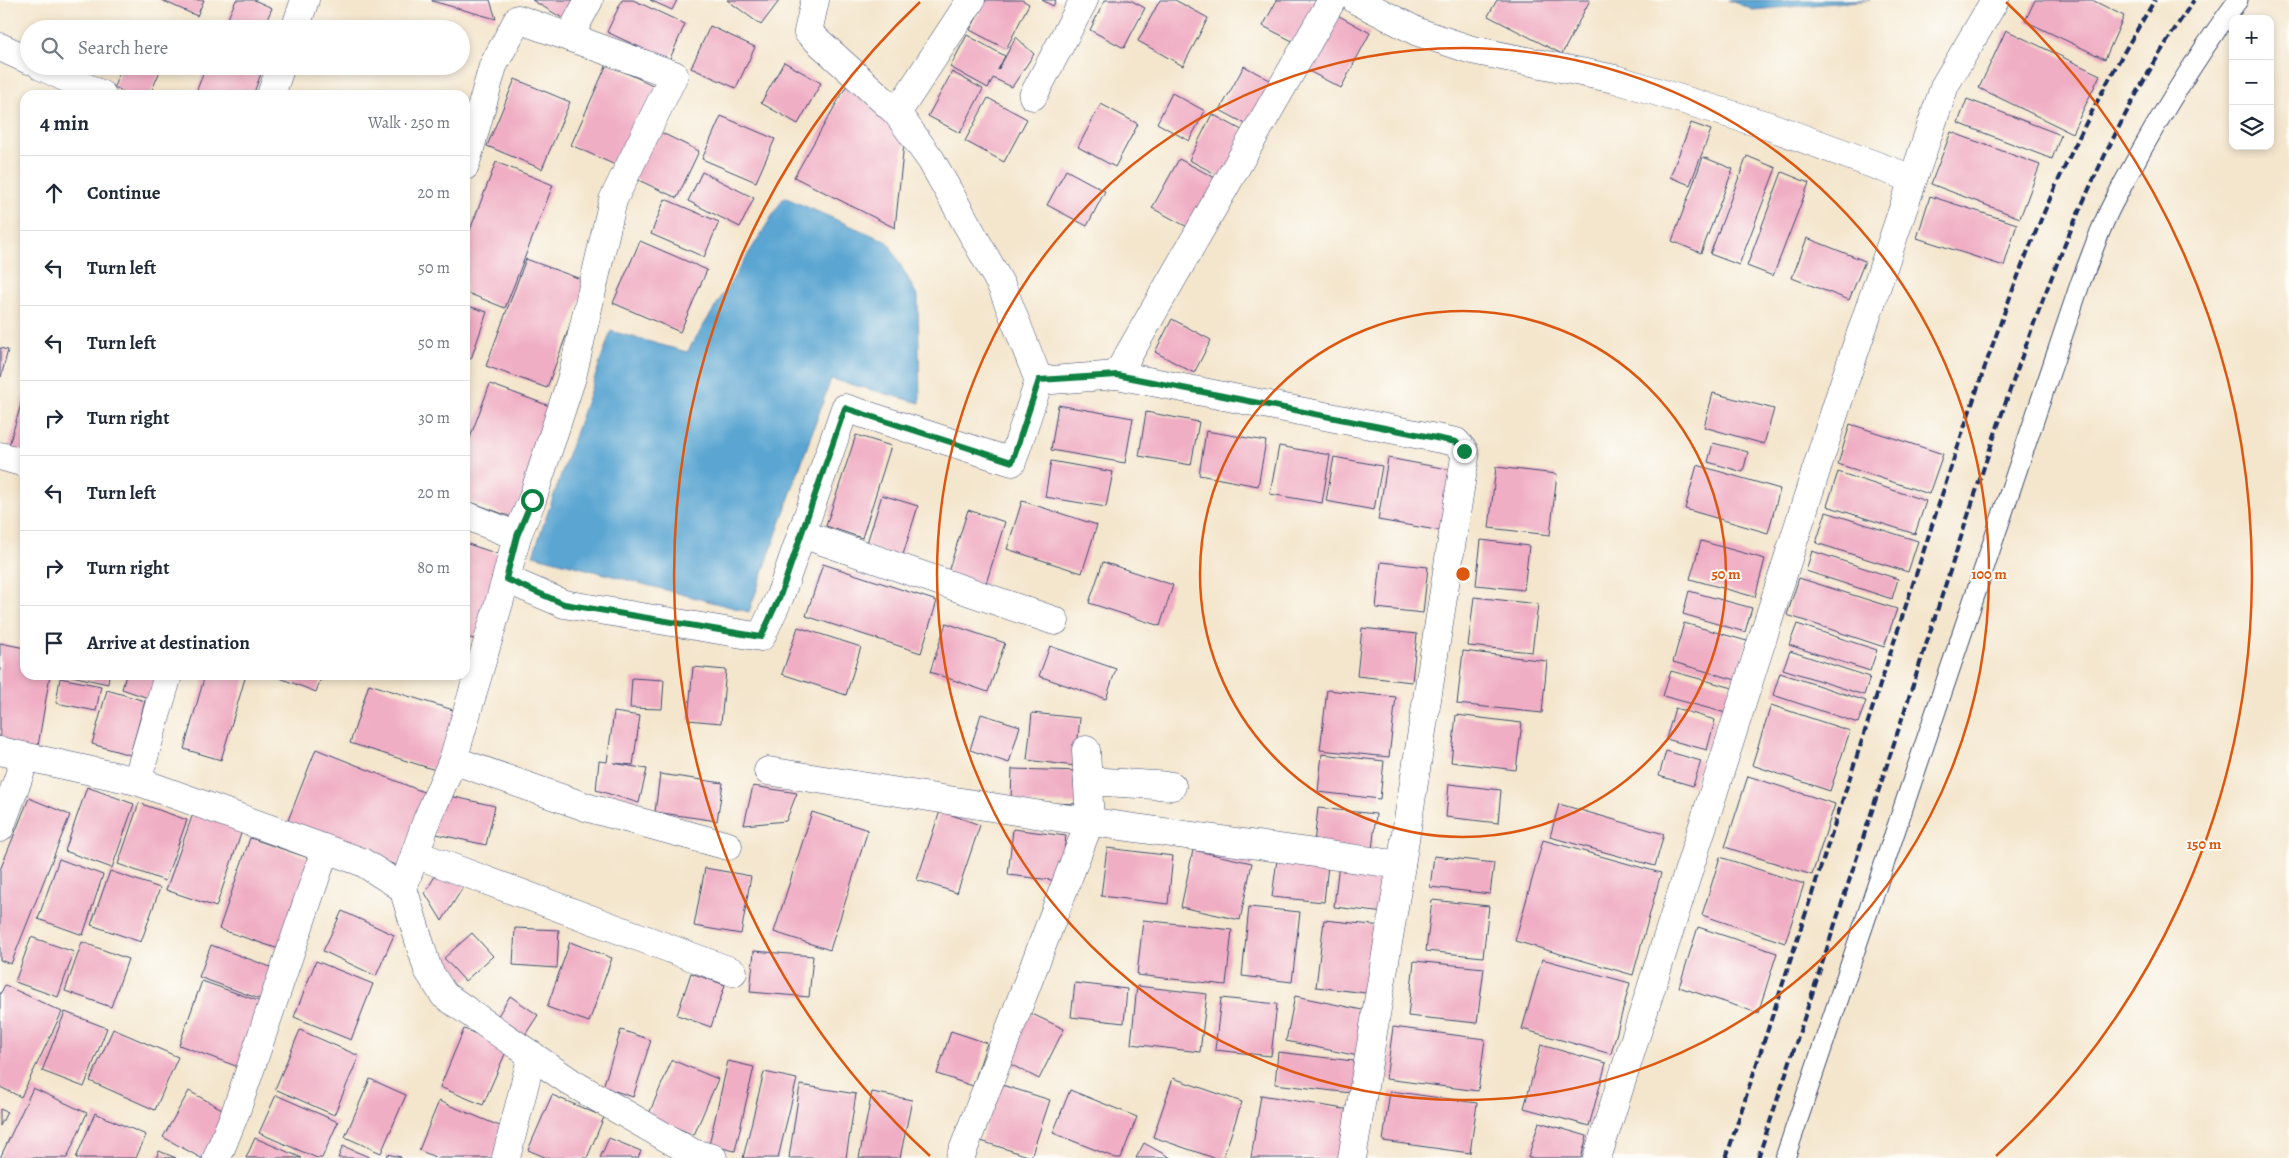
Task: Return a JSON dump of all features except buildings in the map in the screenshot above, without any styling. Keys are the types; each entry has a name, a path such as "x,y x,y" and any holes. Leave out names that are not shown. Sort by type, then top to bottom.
{"street":[{"path":"298,20 305,0"},
{"path":"569,37 589,0"},
{"path":"506,579 564,604 761,637 780,596 845,408 1012,462 1039,380 1002,287 931,160 897,113 808,32 815,0"},
{"path":"897,113 971,0"},
{"path":"1033,96 1084,0"},
{"path":"1117,375 1332,0"},
{"path":"1356,0 1418,32 1472,50 1615,78 1769,126 1913,179"},
{"path":"1597,1158 1833,418 1945,85 1995,0"},
{"path":"470,149 494,66 518,19 674,75 613,200 572,377 532,500 517,536 453,760 403,888 428,970 444,995 572,1083 693,1153 713,1158"},
{"path":"0,47 20,56"},
{"path":"60,75 91,90"},
{"path":"273,90 278,75"},
{"path":"1039,380 1117,375 1456,442 1464,451 1464,467 1352,1158"},
{"path":"0,456 20,461"},
{"path":"470,517 517,536"},
{"path":"802,534 1055,621"},
{"path":"137,781 167,680"},
{"path":"960,1158 1090,821 1086,750"},
{"path":"0,751 137,781 362,862 403,888"},
{"path":"0,828 26,757"},
{"path":"453,760 589,808 728,846"},
{"path":"768,771 1090,821 1401,864"},
{"path":"1088,781 1172,786"},
{"path":"217,1158 236,1111 325,850"},
{"path":"415,854 733,972"},
{"path":"506,1158 532,1055"}],"lane":[{"path":"1786,1158 2081,281 2110,209 2148,140 2184,78 2238,0"}],"water":[{"path":"1728,0 1870,0 1753,10"},
{"path":"784,197 888,242 918,297 920,403 831,379 749,612 533,555 611,331 687,352"}],"railway":[{"path":"1726,1158 1947,479 2029,247 2096,103 2155,0"},
{"path":"1758,1158 2023,353 2081,207 2114,136 2152,67 2194,0"}],"route":[{"path":"532,500 517,536 506,579 564,604 761,637 780,596 845,408 1012,462 1039,380 1117,375 1312,412 1456,442 1464,451"}]}
